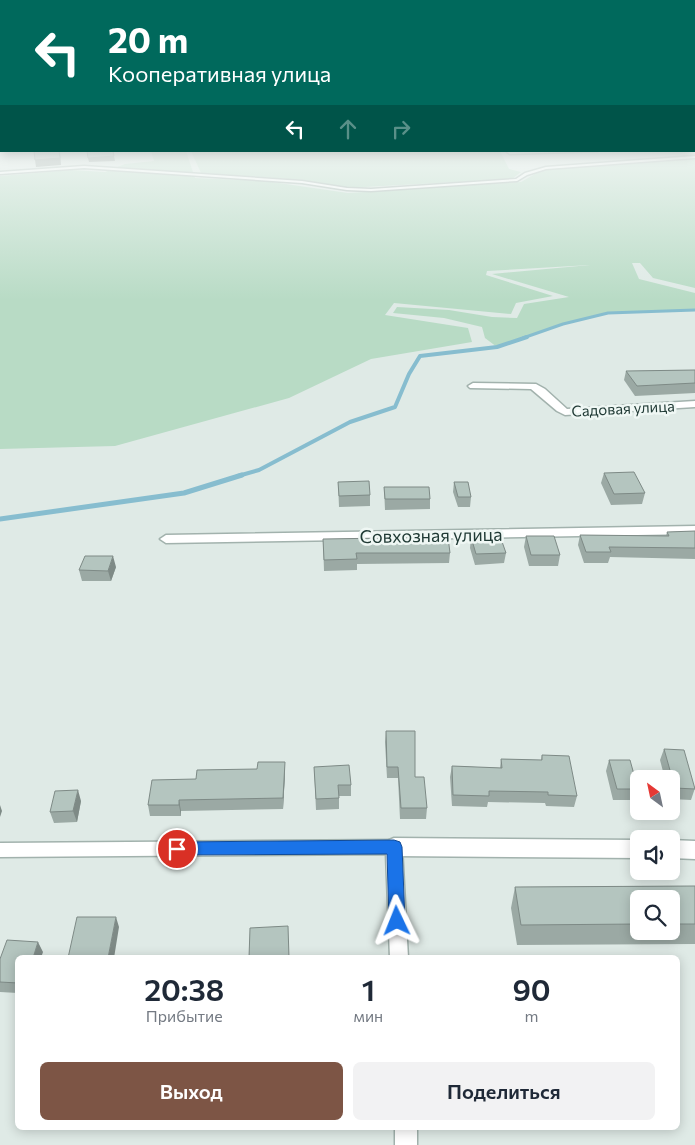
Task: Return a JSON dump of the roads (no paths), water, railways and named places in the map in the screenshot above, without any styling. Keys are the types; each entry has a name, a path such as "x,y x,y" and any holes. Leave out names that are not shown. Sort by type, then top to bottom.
{"street":[{"name":"Садовая улица","path":"473,386 533,386 542,389 556,408 565,412 695,404"},
{"name":"Совхозная улица","path":"166,539 695,530"},
{"path":"0,850 394,847 630,849"},
{"path":"394,847 399,955"},
{"path":"680,849 695,850"},
{"path":"406,1130 406,1145"}],"waterway":[{"path":"523,338 563,324 608,313 695,310"},
{"path":"238,476 259,470 350,422 395,407 409,374 420,356 497,347 527,337"},
{"path":"0,519 184,493 242,475"}]}
